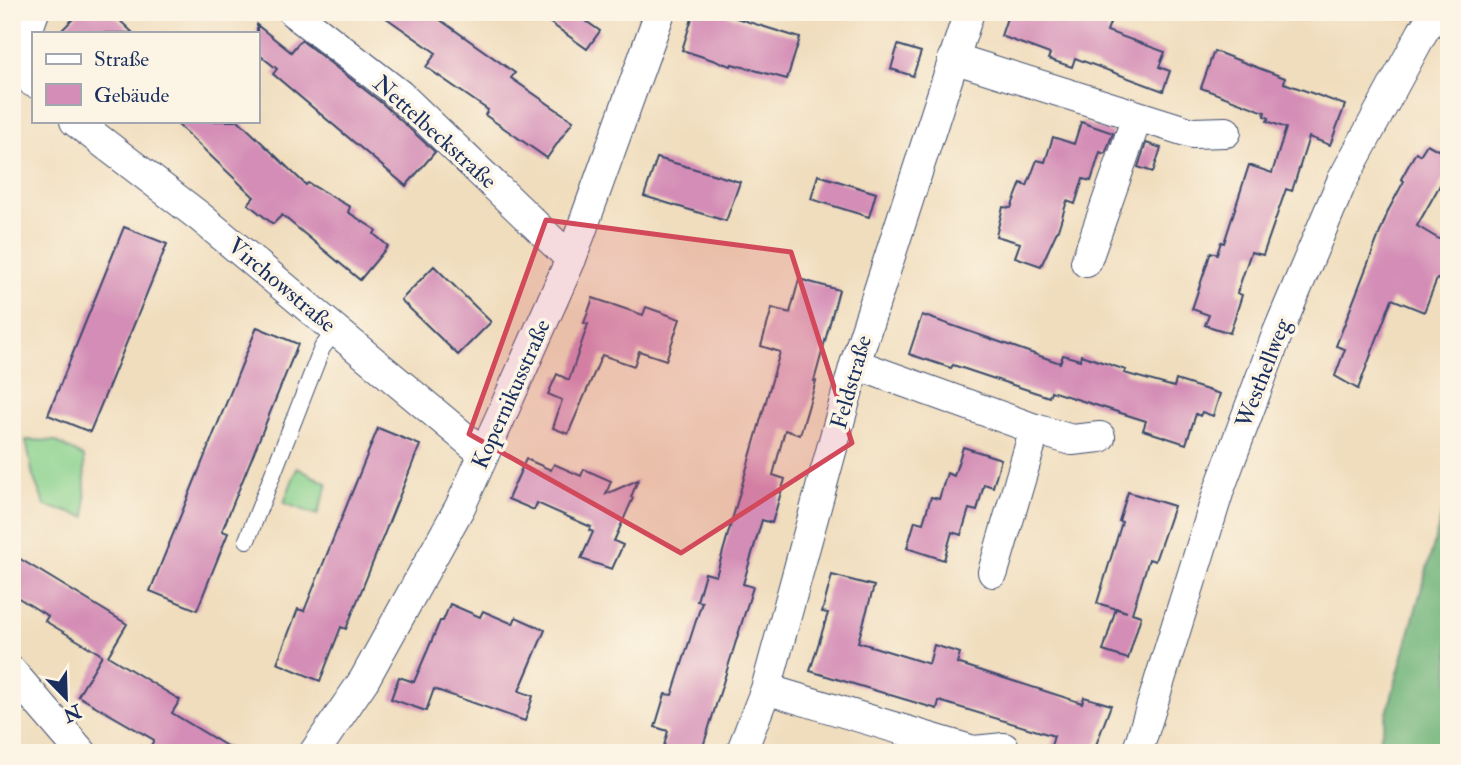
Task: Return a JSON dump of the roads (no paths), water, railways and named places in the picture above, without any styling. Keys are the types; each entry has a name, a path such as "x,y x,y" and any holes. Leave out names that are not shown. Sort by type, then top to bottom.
{"street":[{"path":"32,80 23,51 34,12"},
{"name":"Nettelbeckstraße","path":"293,12 400,95 571,259"},
{"name":"Kopernikusstraße","path":"314,753 364,680 460,507 571,259 660,12"},
{"name":"Feldstraße","path":"741,753 766,689 855,364 968,12"},
{"name":"Westhellweg","path":"1137,753 1219,490 1278,332 1342,181 1435,12"},
{"path":"953,58 1192,133 1226,132"},
{"path":"1086,262 1137,117"},
{"name":"Virchowstraße","path":"76,122 200,217 484,454"},
{"path":"855,364 1035,429 1072,440 1100,438"},
{"path":"993,572 1035,429"},
{"path":"12,672 82,753"},
{"path":"766,689 937,747 974,751 1004,748"}],"lane":[{"path":"247,540 322,348 336,330"}]}
